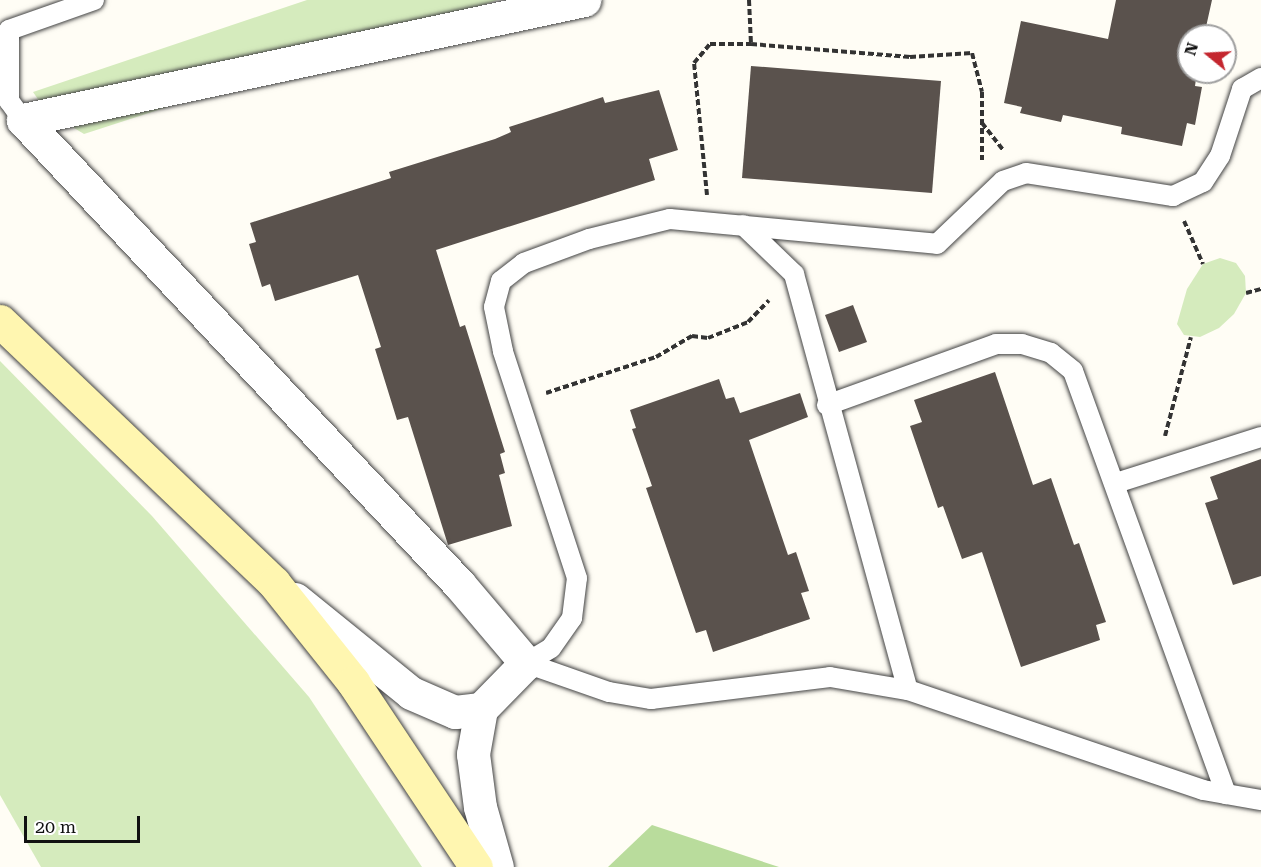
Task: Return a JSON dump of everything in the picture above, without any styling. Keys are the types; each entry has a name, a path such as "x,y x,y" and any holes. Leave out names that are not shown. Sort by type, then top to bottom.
{"main road":[{"path":"0,321 274,583 353,682 476,867"}],"street":[{"path":"23,120 584,0"},
{"path":"23,120 459,584 526,663 481,709 473,754 480,807 497,867"},
{"path":"274,583 411,693 455,712 481,709"}],"lane":[{"path":"23,120 9,101 9,30 94,0"},
{"path":"526,663 551,648 573,618 577,578 520,401 494,307 501,281 524,263 633,227 670,219 937,244 1003,181 1026,173 1173,196 1203,182 1220,156 1242,89 1261,78"},
{"path":"743,225 794,274 827,405 908,690"},
{"path":"827,405 996,345 1022,344 1051,353 1073,371 1116,483 1226,794"},
{"path":"1116,483 1261,437"},
{"path":"526,663 609,692 651,699 830,677 908,690 1203,790 1261,800"}],"path":[{"path":"749,0 751,44"},
{"path":"710,222 694,63 710,44 751,44 910,57 972,53 982,92 981,170"},
{"path":"1173,196 1203,264"},
{"path":"520,401 656,357 692,336 708,338 747,322 794,274"},
{"path":"1246,293 1261,289"},
{"path":"1155,471 1191,337"}],"green space":[{"path":"307,0 498,0 84,134 46,111 33,92"},
{"path":"1220,258 1236,263 1245,276 1246,293 1234,314 1219,328 1200,337 1184,335 1177,324 1187,289 1203,264"},
{"path":"0,361 152,516 309,697 422,867 41,867 0,795"},
{"path":"652,825 779,867 608,867"}],"building":[{"path":"1116,0 1212,0 1207,24 1177,24 1177,84 1195,84 1195,86 1202,87 1195,125 1187,123 1182,146 1121,134 1122,127 1063,115 1061,122 1020,113 1022,107 1004,103 1021,21 1108,39"},
{"path":"751,66 941,81 932,193 742,178"},
{"path":"659,90 678,150 649,159 655,180 436,250 460,327 465,325 505,452 500,454 505,473 499,475 512,526 448,545 408,417 397,420 375,349 381,347 358,275 275,301 270,284 262,287 249,244 256,242 250,223 391,178 389,172 495,139 511,132 509,127 603,97 605,103"},
{"path":"853,305 867,342 839,352 825,315"},
{"path":"995,372 1033,485 1051,478 1074,545 1079,543 1106,622 1096,625 1100,640 1021,667 982,552 962,559 943,506 938,508 910,426 922,422 914,400"},
{"path":"719,379 726,399 734,397 740,413 800,393 808,417 749,440 788,555 796,552 809,591 801,593 810,619 713,652 706,630 696,633 646,488 652,486 632,429 636,428 630,410"},
{"path":"1261,459 1261,576 1233,585 1205,503 1218,499 1210,477"}]}
